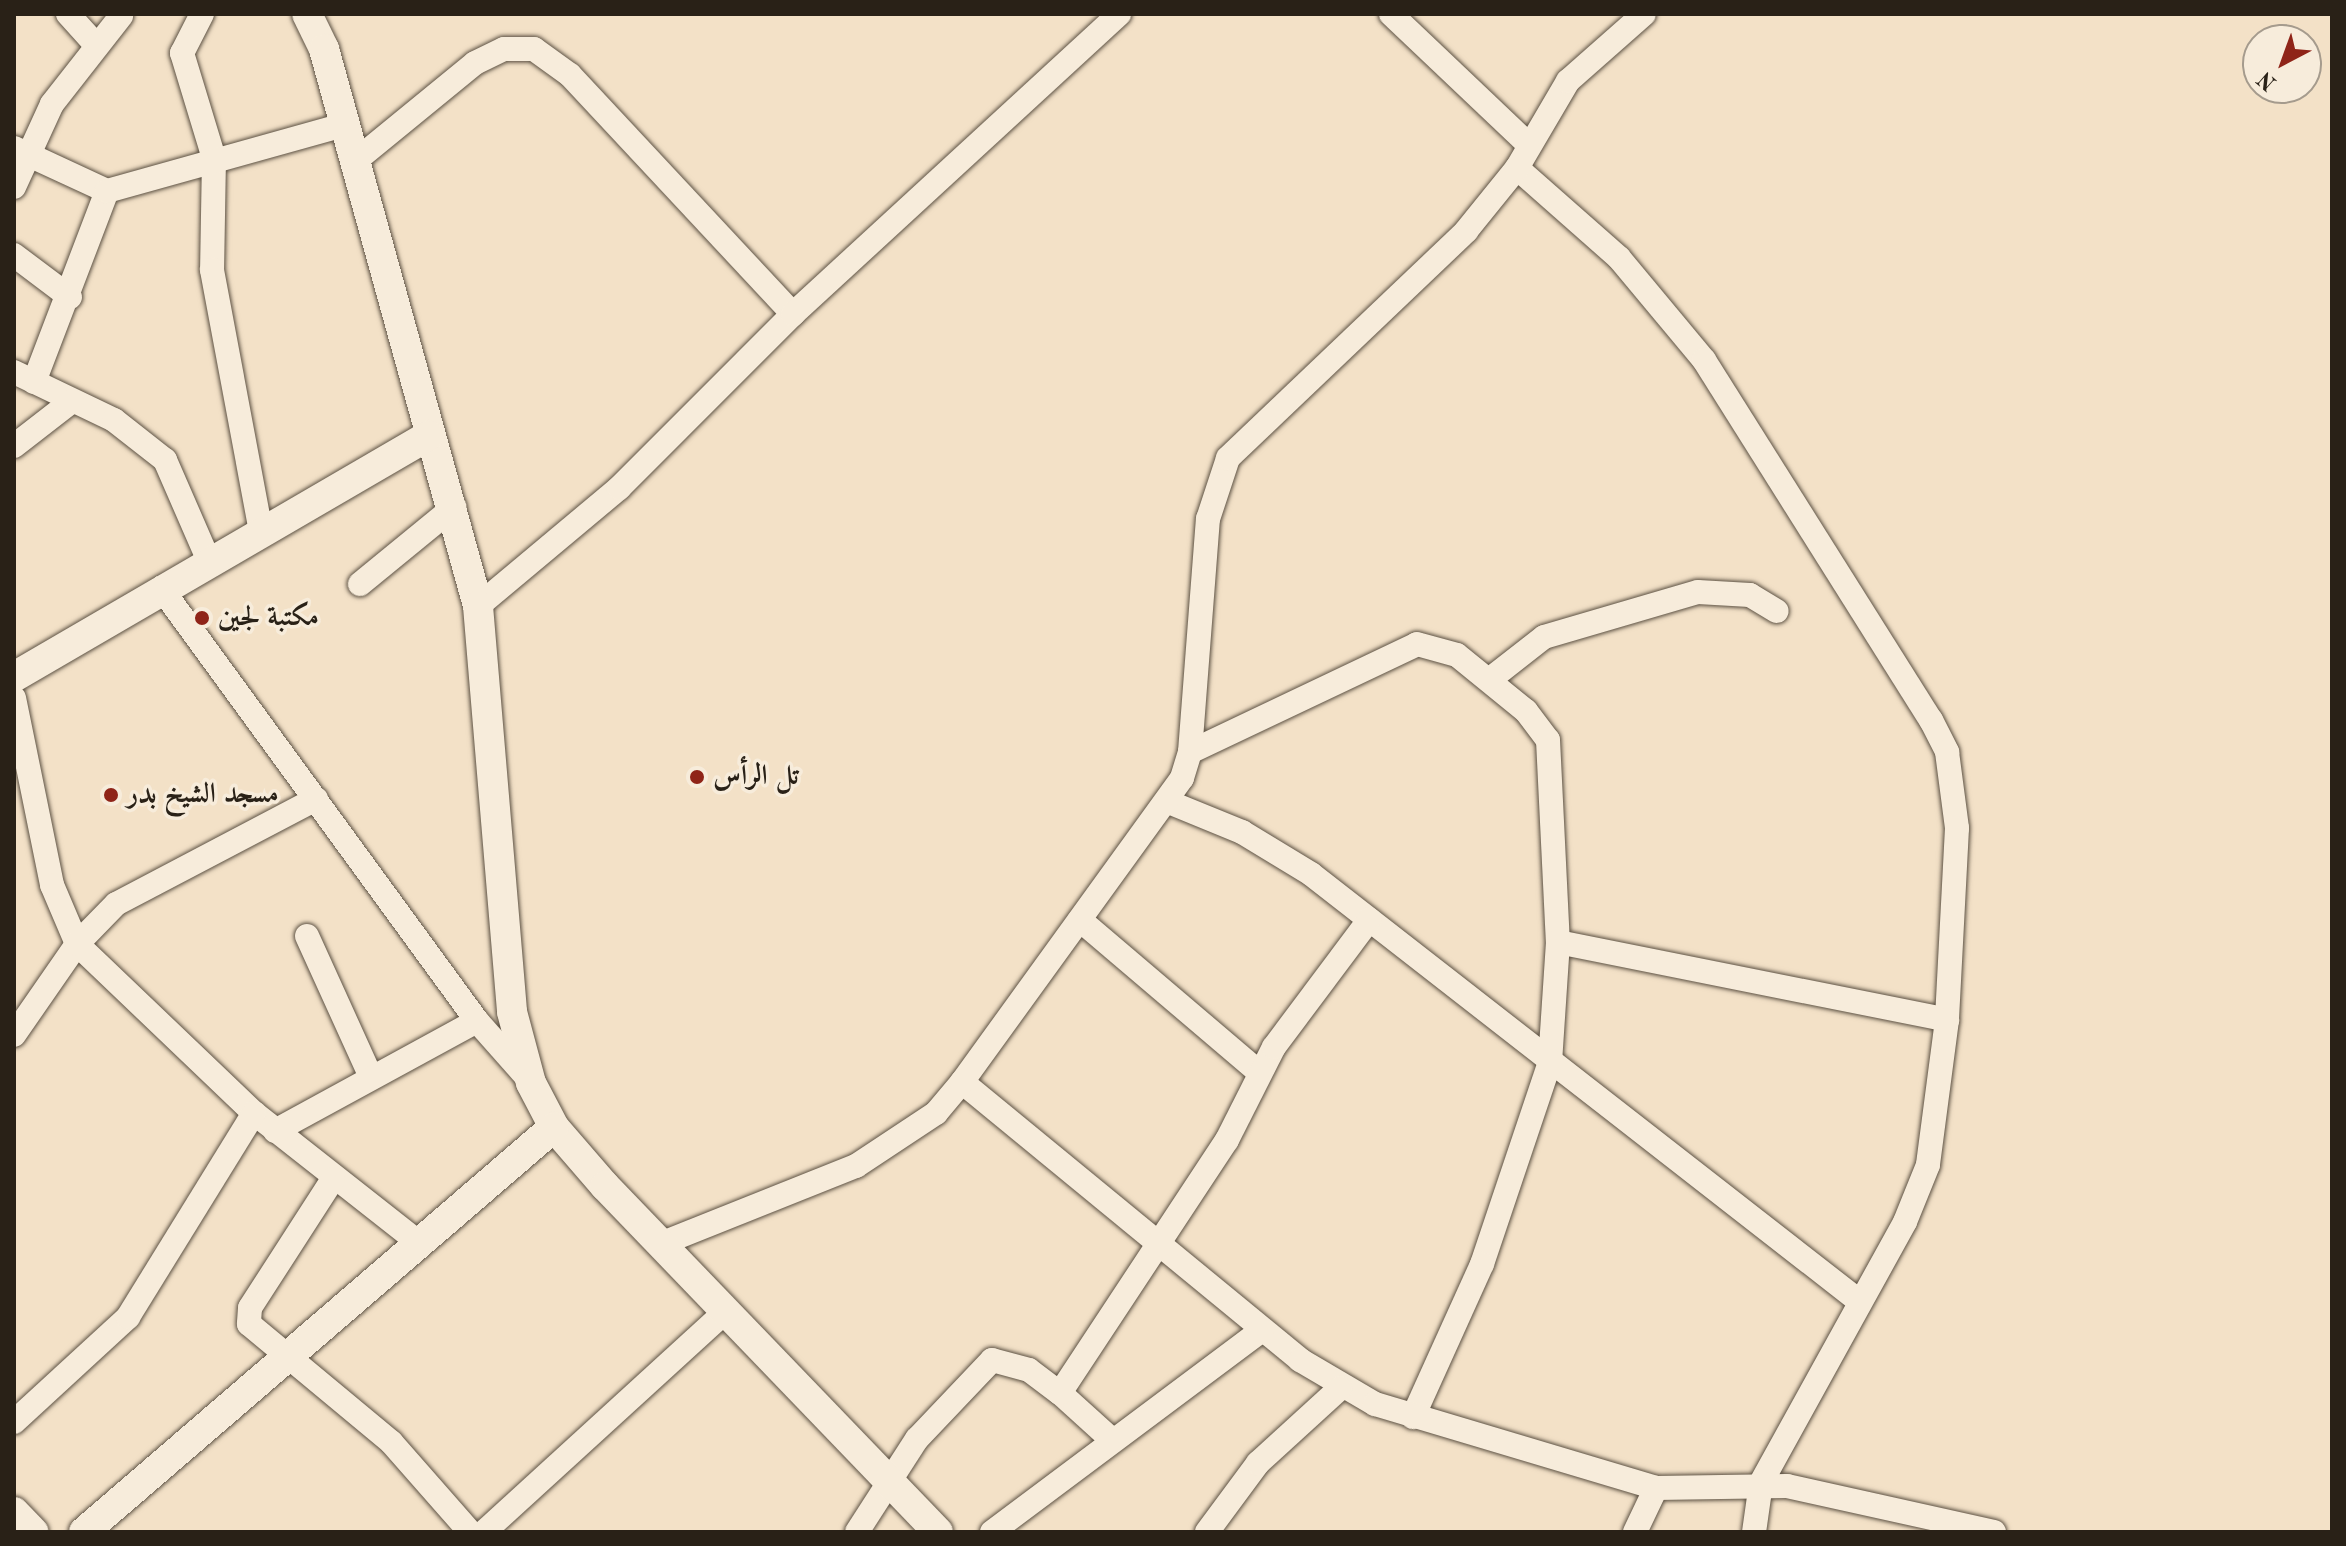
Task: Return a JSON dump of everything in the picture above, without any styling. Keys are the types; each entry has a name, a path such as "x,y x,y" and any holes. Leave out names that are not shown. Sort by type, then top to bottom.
{"street":[{"path":"68,14 96,45"},
{"path":"202,14 182,53 214,158 212,270 260,527"},
{"path":"307,14 344,125 429,435 454,507 478,606 512,1012 531,1083 554,1127 886,1482 938,1532"},
{"path":"478,606 619,488 793,314 1119,14"},
{"path":"1391,14 1528,144"},
{"path":"663,1243 856,1166 936,1113 962,1082 1080,920 1171,803 1190,752 1208,519 1228,458 1429,271 1517,168 1528,144 1568,81 1644,14"},
{"path":"14,187 23,153 48,109 121,16"},
{"path":"354,162 475,63 504,49 534,49 570,75 793,314"},
{"path":"23,153 107,191 214,158 344,125"},
{"path":"1517,168 1619,258 1704,360 1931,720 1947,752 1957,828 1947,1020 1928,1165 1761,1483 1754,1532"},
{"path":"107,191 70,297 24,377 114,420 165,460 208,559"},
{"path":"14,255 70,297"},
{"path":"14,446 72,401"},
{"path":"14,677 260,527 429,435"},
{"path":"360,584 454,507"},
{"path":"161,588 477,1021 531,1083"},
{"path":"1489,680 1544,637 1698,592 1750,595 1777,611"},
{"path":"1190,752 1417,644 1457,655 1489,680 1540,726 1550,748 1558,942 1550,1062 1482,1264 1413,1417"},
{"path":"14,698 52,885 77,944 254,1113 333,1179 418,1242"},
{"path":"14,1035 77,944 138,888 316,799"},
{"path":"1171,803 1278,851 1859,1301"},
{"path":"1080,920 1260,1073"},
{"path":"1060,1393 1154,1246 1227,1140 1260,1073 1369,920"},
{"path":"307,936 370,1075"},
{"path":"1558,942 1947,1020"},
{"path":"275,1131 370,1075 477,1021"},
{"path":"962,1082 1154,1246 1340,1388 1413,1417 1656,1488 1761,1483 1994,1532"},
{"path":"14,1422 128,1317 254,1113"},
{"path":"84,1532 554,1127"},
{"path":"333,1179 250,1308 249,1324 391,1442 470,1532"},
{"path":"484,1532 727,1310"},
{"path":"992,1532 1262,1330"},
{"path":"857,1532 886,1482 952,1396 992,1360 1029,1370 1060,1393 1112,1440"},
{"path":"1207,1532 1258,1463 1340,1388"},
{"path":"1635,1532 1656,1488"},
{"path":"14,1512 33,1532"}],"place":[{"name":"مكتبة لجين","path":"202,618"},
{"name":"تل الرأس","path":"697,777"},
{"name":"مسجد الشيخ بدر","path":"111,795"}]}
